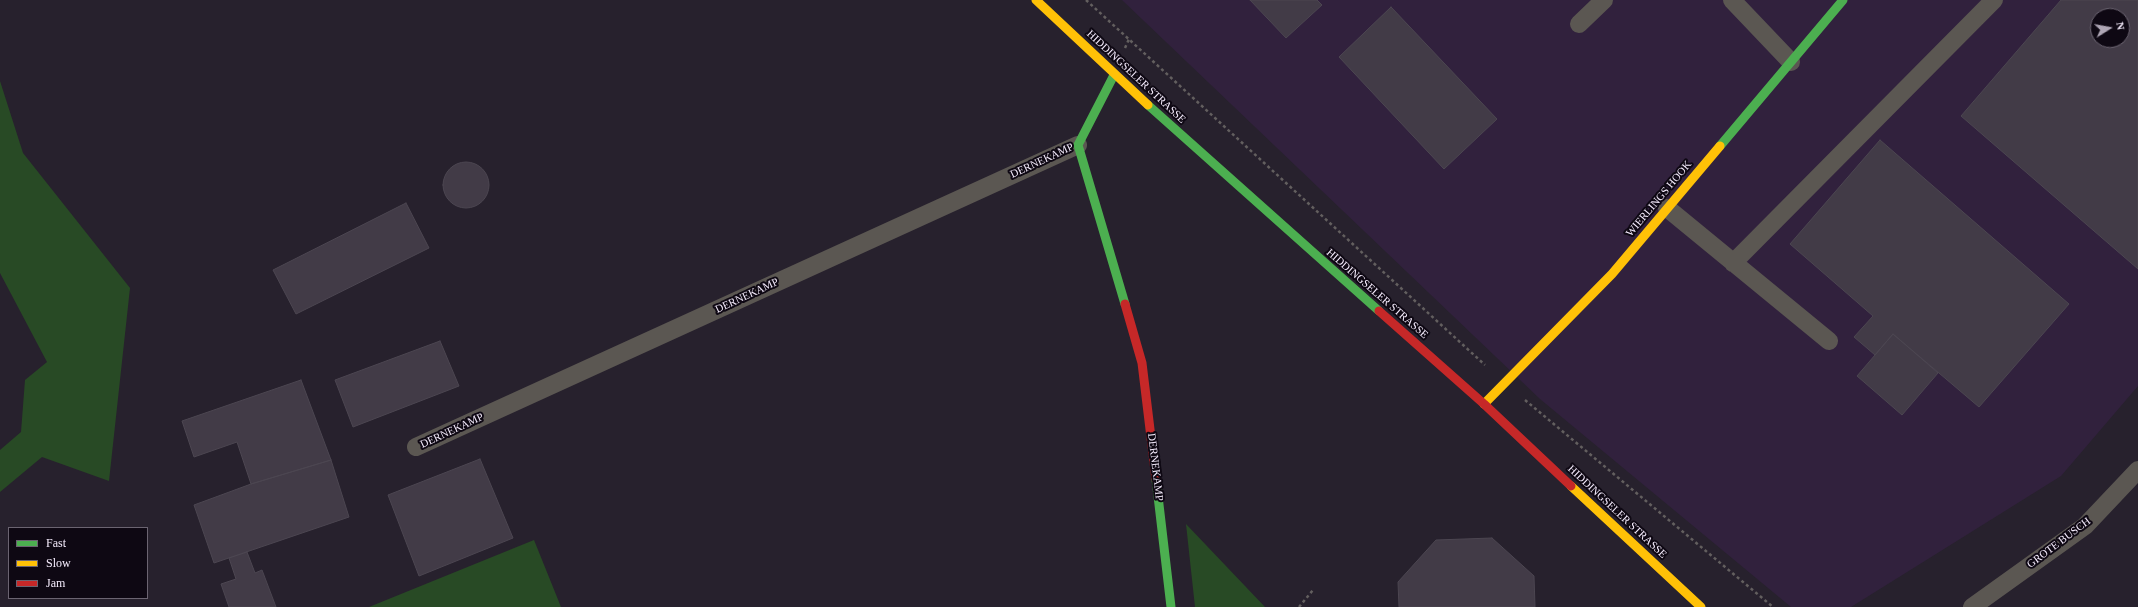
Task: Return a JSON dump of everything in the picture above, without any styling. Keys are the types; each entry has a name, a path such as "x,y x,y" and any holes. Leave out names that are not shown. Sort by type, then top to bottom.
{"street":[{"name":"HIDDINGSELER STRASSE","path":"1036,0 1114,75 1484,404 1701,607"},
{"name":"WIERLINGS HOOK","path":"1484,404 1612,274 1843,0"},
{"name":"DERNEKAMP","path":"1114,75 1078,145 1142,363 1171,607"}],"lane":[{"path":"1579,24 1604,0"},
{"path":"1732,0 1791,62"},
{"path":"1733,263 1994,0"},
{"name":"DERNEKAMP","path":"416,447 1078,145"},
{"path":"1667,208 1829,341"},
{"name":"GROTE BUSCH","path":"1972,607 2085,526 2138,470"}],"path":[{"path":"1086,0 1504,382 1774,607"},
{"path":"1299,607 1313,590"}],"shaded area":[{"path":"1122,0 2138,0 2138,386 2061,476 1851,607 1791,607 1540,399"}],"green space":[{"path":"0,81 23,153 130,288 109,481 42,457 0,492 0,450 21,432 25,380 47,362 0,273"},
{"path":"1186,524 1265,607 1195,607"},
{"path":"534,540 561,607 369,607"}],"building":[{"path":"1250,0 1317,0 1322,5 1286,38"},
{"path":"2061,0 2138,0 2138,269 1961,116"},
{"path":"1391,7 1497,119 1444,169 1339,57"},
{"path":"1880,140 2069,304 1979,407 1893,334 1875,355 1854,337 1873,316 1790,244"},
{"path":"462,162 470,162 479,166 485,172 489,185 485,198 479,204 470,208 462,208 453,204 447,198 443,189 443,181 447,172 453,166"},
{"path":"406,203 429,248 296,314 273,270"},
{"path":"1893,334 1938,373 1902,415 1857,376"},
{"path":"440,341 459,386 353,427 335,380"},
{"path":"301,380 331,460 251,484 237,442 194,457 182,421"},
{"path":"480,459 513,538 419,576 388,495"},
{"path":"331,460 349,517 214,563 194,505 251,484"},
{"path":"1492,538 1534,576 1535,607 1399,607 1398,582 1436,540"},
{"path":"247,552 255,573 262,570 276,607 229,607 221,584 236,579 229,558"}],"traffic: fast":[{"path":"1720,146 1843,0"},
{"path":"1114,75 1078,145 1125,304"},
{"path":"1148,105 1379,311"},
{"path":"1156,479 1171,607"}],"traffic: slow":[{"path":"1036,0 1148,105"},
{"path":"1484,404 1612,274 1720,146"},
{"path":"1571,486 1701,607"}],"traffic: jam":[{"path":"1125,304 1142,363 1156,479"},
{"path":"1379,311 1484,404 1571,486"}]}
